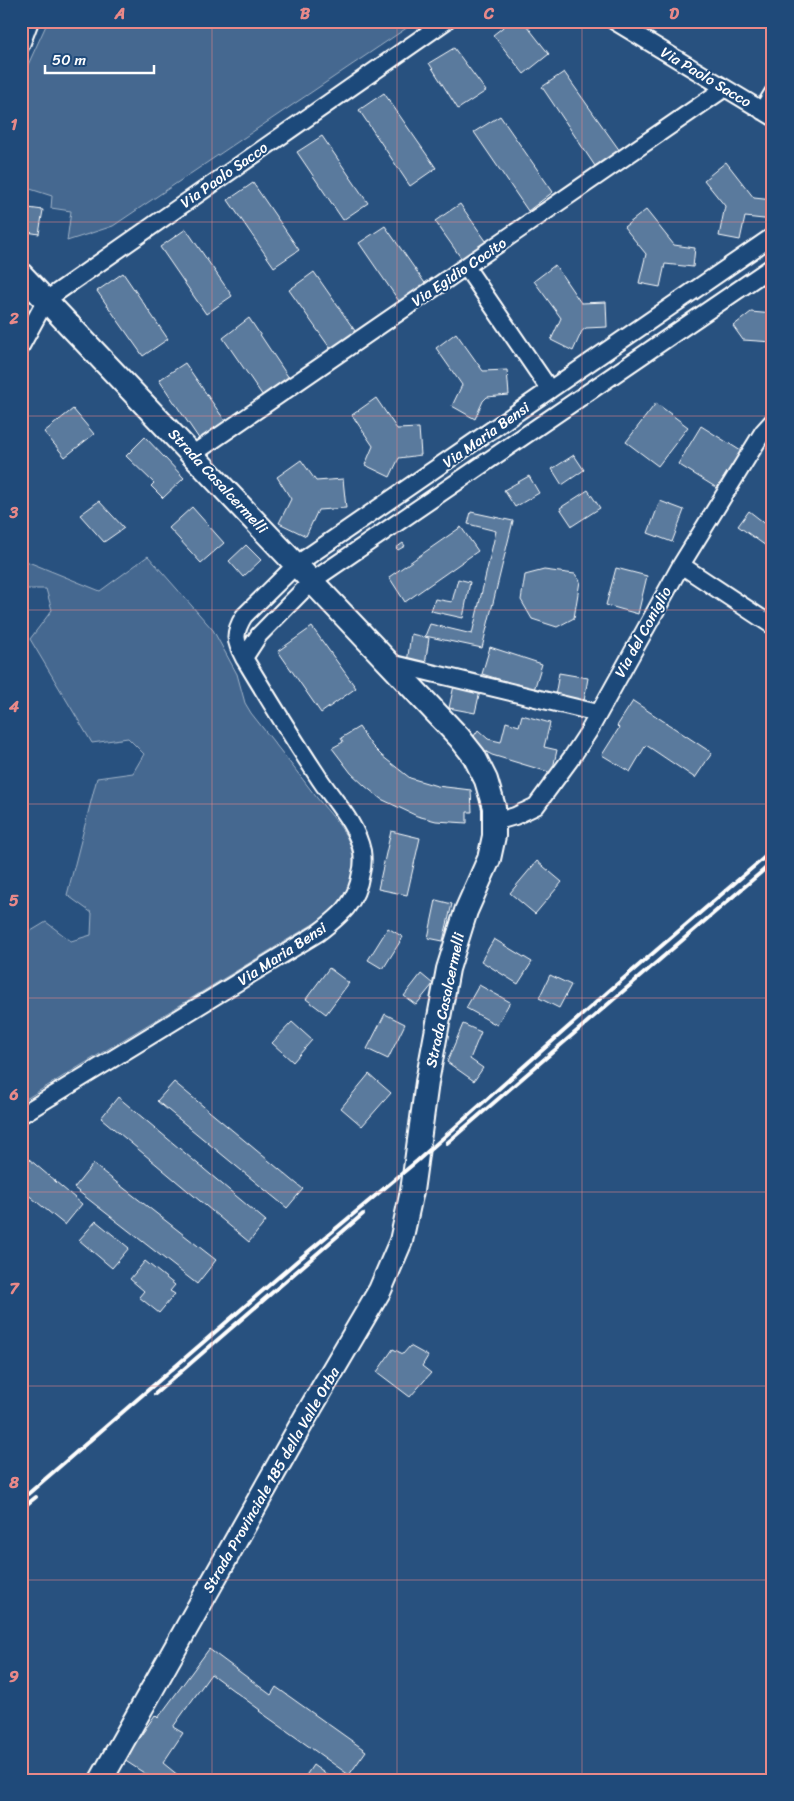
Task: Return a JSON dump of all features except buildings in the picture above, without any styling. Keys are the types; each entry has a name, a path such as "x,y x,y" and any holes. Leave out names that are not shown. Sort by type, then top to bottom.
{"main road":[{"name":"Strada Casalcermelli","path":"21,274 452,728 474,756 486,780 495,822 492,847 489,859 466,911 448,969 427,1082 415,1170"},
{"name":"Strada Provinciale 185 della Valle Orba","path":"101,1780 380,1290 401,1241 415,1170"}],"street":[{"path":"21,45 30,21"},
{"name":"Via Paolo Sacco","path":"21,346 46,300 446,21"},
{"name":"Via Paolo Sacco","path":"614,21 767,114"},
{"name":"Via Egidio Cocito","path":"192,454 725,88"},
{"path":"767,114 773,93"},
{"name":"Via Maria Bensi","path":"21,1115 318,933 342,913 353,900 359,884 362,867 362,851 357,835 318,777 244,658 236,642 238,626 244,616 550,390 773,236"},
{"name":"Via Maria Bensi","path":"244,658 304,573 773,266"},
{"path":"466,267 550,390"},
{"name":"Via del Coniglio","path":"495,822 520,814 536,806 572,757 680,565 770,431"},
{"path":"680,565 773,626"},
{"path":"390,663 598,713"}],"shaded area":[{"path":"48,21 417,21 113,226 67,241 71,211 51,208 52,196 21,186 21,80"},
{"path":"148,556 213,630 237,674 245,703 251,713 347,837 353,862 351,881 343,897 323,918 21,1102 21,937 46,922 71,941 91,935 92,913 67,895 97,778 133,773 144,754 128,738 92,743 30,639 52,610 46,589 25,589 21,593 21,559 100,591"}],"railway":[{"path":"21,1500 297,1261 417,1161 609,991 773,850"},
{"path":"447,1143 773,862"},
{"path":"155,1394 363,1214"},
{"path":"21,1509 36,1497"}]}
